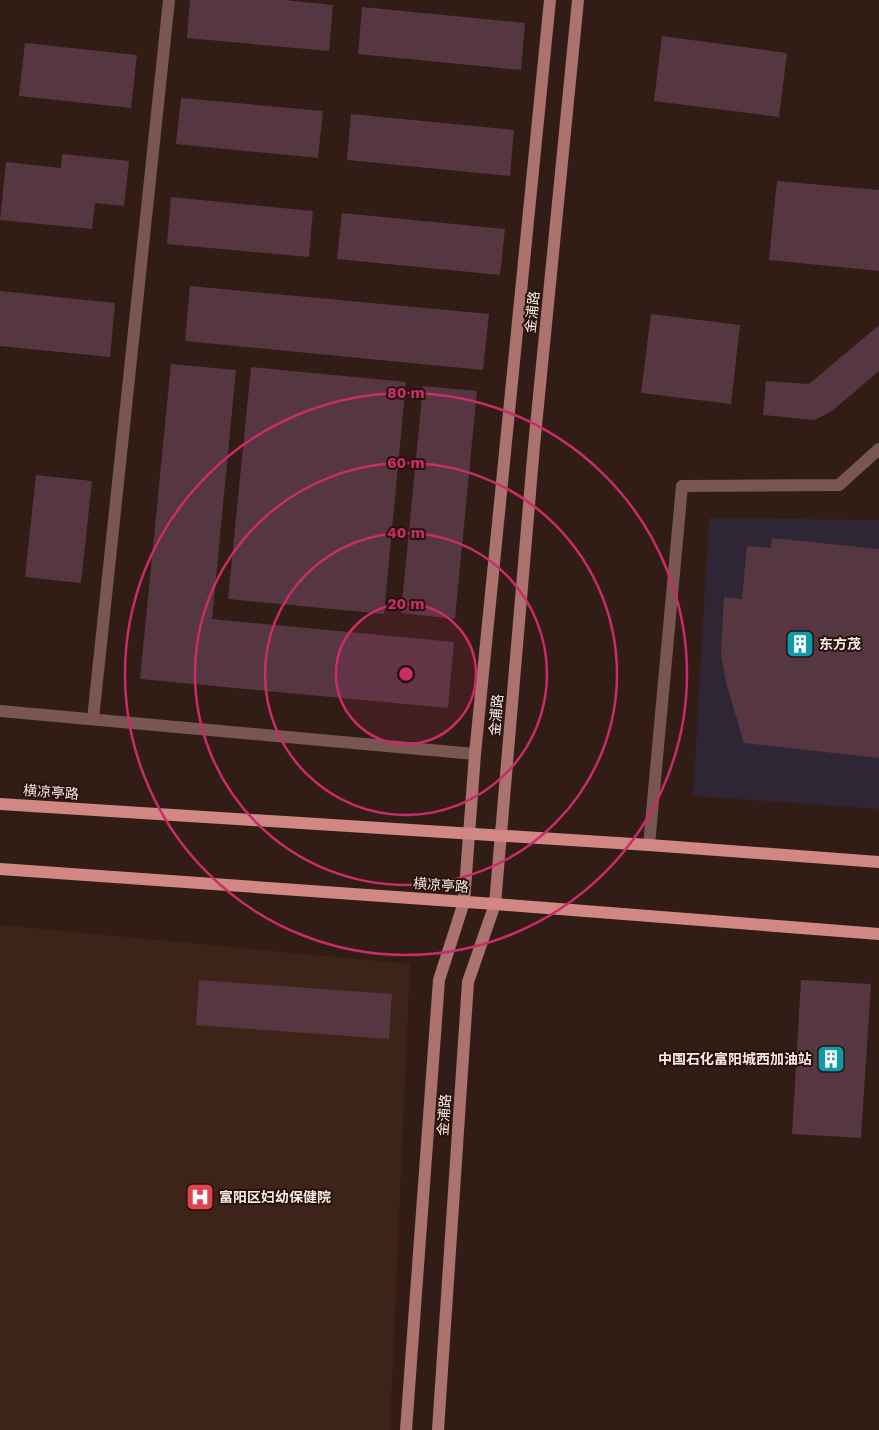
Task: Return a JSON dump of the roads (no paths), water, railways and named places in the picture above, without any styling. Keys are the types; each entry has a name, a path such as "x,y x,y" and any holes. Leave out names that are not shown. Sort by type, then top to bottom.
{"main road":[{"name":"横凉亭路","path":"0,804 649,845 879,862"},
{"name":"横凉亭路","path":"0,869 495,904 879,934"}],"street":[{"path":"93,719 169,0"},
{"name":"金浦路","path":"406,1430 439,980 464,902 475,754 550,0"},
{"name":"金浦路","path":"438,1430 468,982 495,904 535,436 578,0"},
{"path":"649,845 682,486 839,485 879,449"},
{"path":"0,711 475,754"}],"place":[{"name":"东方茂","path":"800,644"},
{"name":"中国石化富阳城西加油站","path":"831,1059"},
{"name":"富阳区妇幼保健院","path":"200,1197"}]}
